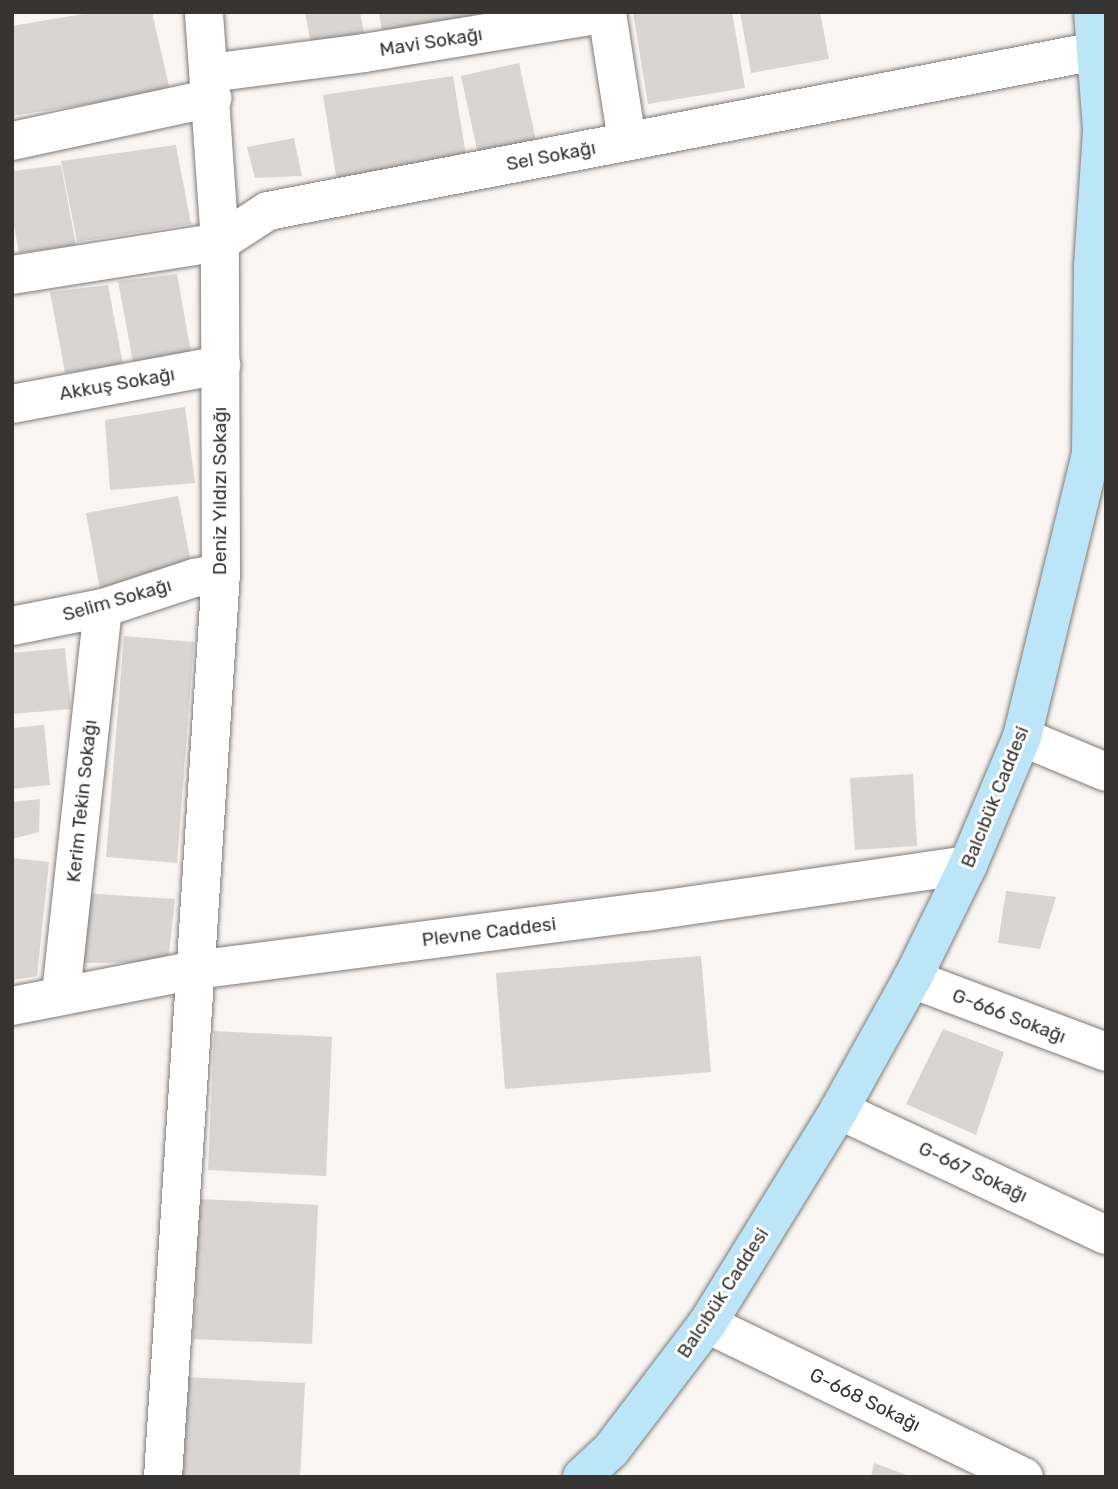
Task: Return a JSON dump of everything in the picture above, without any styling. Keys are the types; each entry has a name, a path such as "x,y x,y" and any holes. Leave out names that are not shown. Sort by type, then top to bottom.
{"main road":[{"name":"Balcıbük Caddesi","path":"582,1477 611,1450 707,1324 839,1110 912,979 968,865 1022,737 1098,454 1093,266 1102,130 1093,12"}],"street":[{"name":"Deniz Yıldızı Sokağı","path":"163,1477 220,573 219,242 211,86 204,12"},
{"name":"Mavi Sokağı","path":"211,86 364,53 607,13 627,141"},
{"name":"Sel Sokağı","path":"12,275 219,242 268,211 1096,51"},
{"path":"12,141 211,86"},
{"name":"Akkuş Sokağı","path":"12,404 221,365"},
{"name":"Selim Sokağı","path":"12,626 103,608 194,578 220,573"},
{"name":"Kerim Tekin Sokağı","path":"61,994 103,608"},
{"path":"1022,737 1106,772"},
{"name":"Plevne Caddesi","path":"12,1006 61,994 196,970 645,912 968,865"},
{"name":"G-666 Sokağı","path":"912,979 1106,1052"},
{"name":"G-667 Sokağı","path":"839,1110 1106,1235"},
{"name":"G-668 Sokağı","path":"707,1324 1024,1477"}],"building":[{"path":"95,12 152,12 170,91 12,116 12,26"},
{"path":"305,12 360,12 365,39 312,49"},
{"path":"379,12 472,12 473,17 382,32"},
{"path":"633,12 732,12 745,88 648,104"},
{"path":"740,12 820,12 829,59 751,73"},
{"path":"519,63 536,141 478,154 461,76"},
{"path":"453,76 467,162 337,182 323,95"},
{"path":"294,138 302,176 255,178 247,147"},
{"path":"176,145 191,224 77,242 61,161"},
{"path":"61,165 76,245 19,253 12,215 12,171"},
{"path":"177,274 191,353 133,362 118,281"},
{"path":"108,285 123,365 65,373 50,292"},
{"path":"185,407 195,483 110,490 105,420"},
{"path":"178,496 194,578 101,595 86,513"},
{"path":"124,636 194,642 177,863 106,857"},
{"path":"65,648 71,709 12,714 12,653"},
{"path":"44,725 50,785 12,789 12,728"},
{"path":"913,774 917,846 855,850 850,778"},
{"path":"40,799 39,832 12,839 12,802"},
{"path":"12,858 49,862 37,976 12,980"},
{"path":"1006,891 1056,897 1040,949 998,943"},
{"path":"82,893 175,899 168,962 83,963"},
{"path":"701,956 711,1072 505,1089 496,973"},
{"path":"943,1029 1004,1052 976,1135 906,1104"},
{"path":"214,1031 332,1037 326,1176 208,1170"},
{"path":"199,1199 318,1205 312,1344 193,1339"},
{"path":"186,1377 305,1383 300,1477 182,1477"},
{"path":"874,1463 909,1476 909,1477 871,1477"}]}
